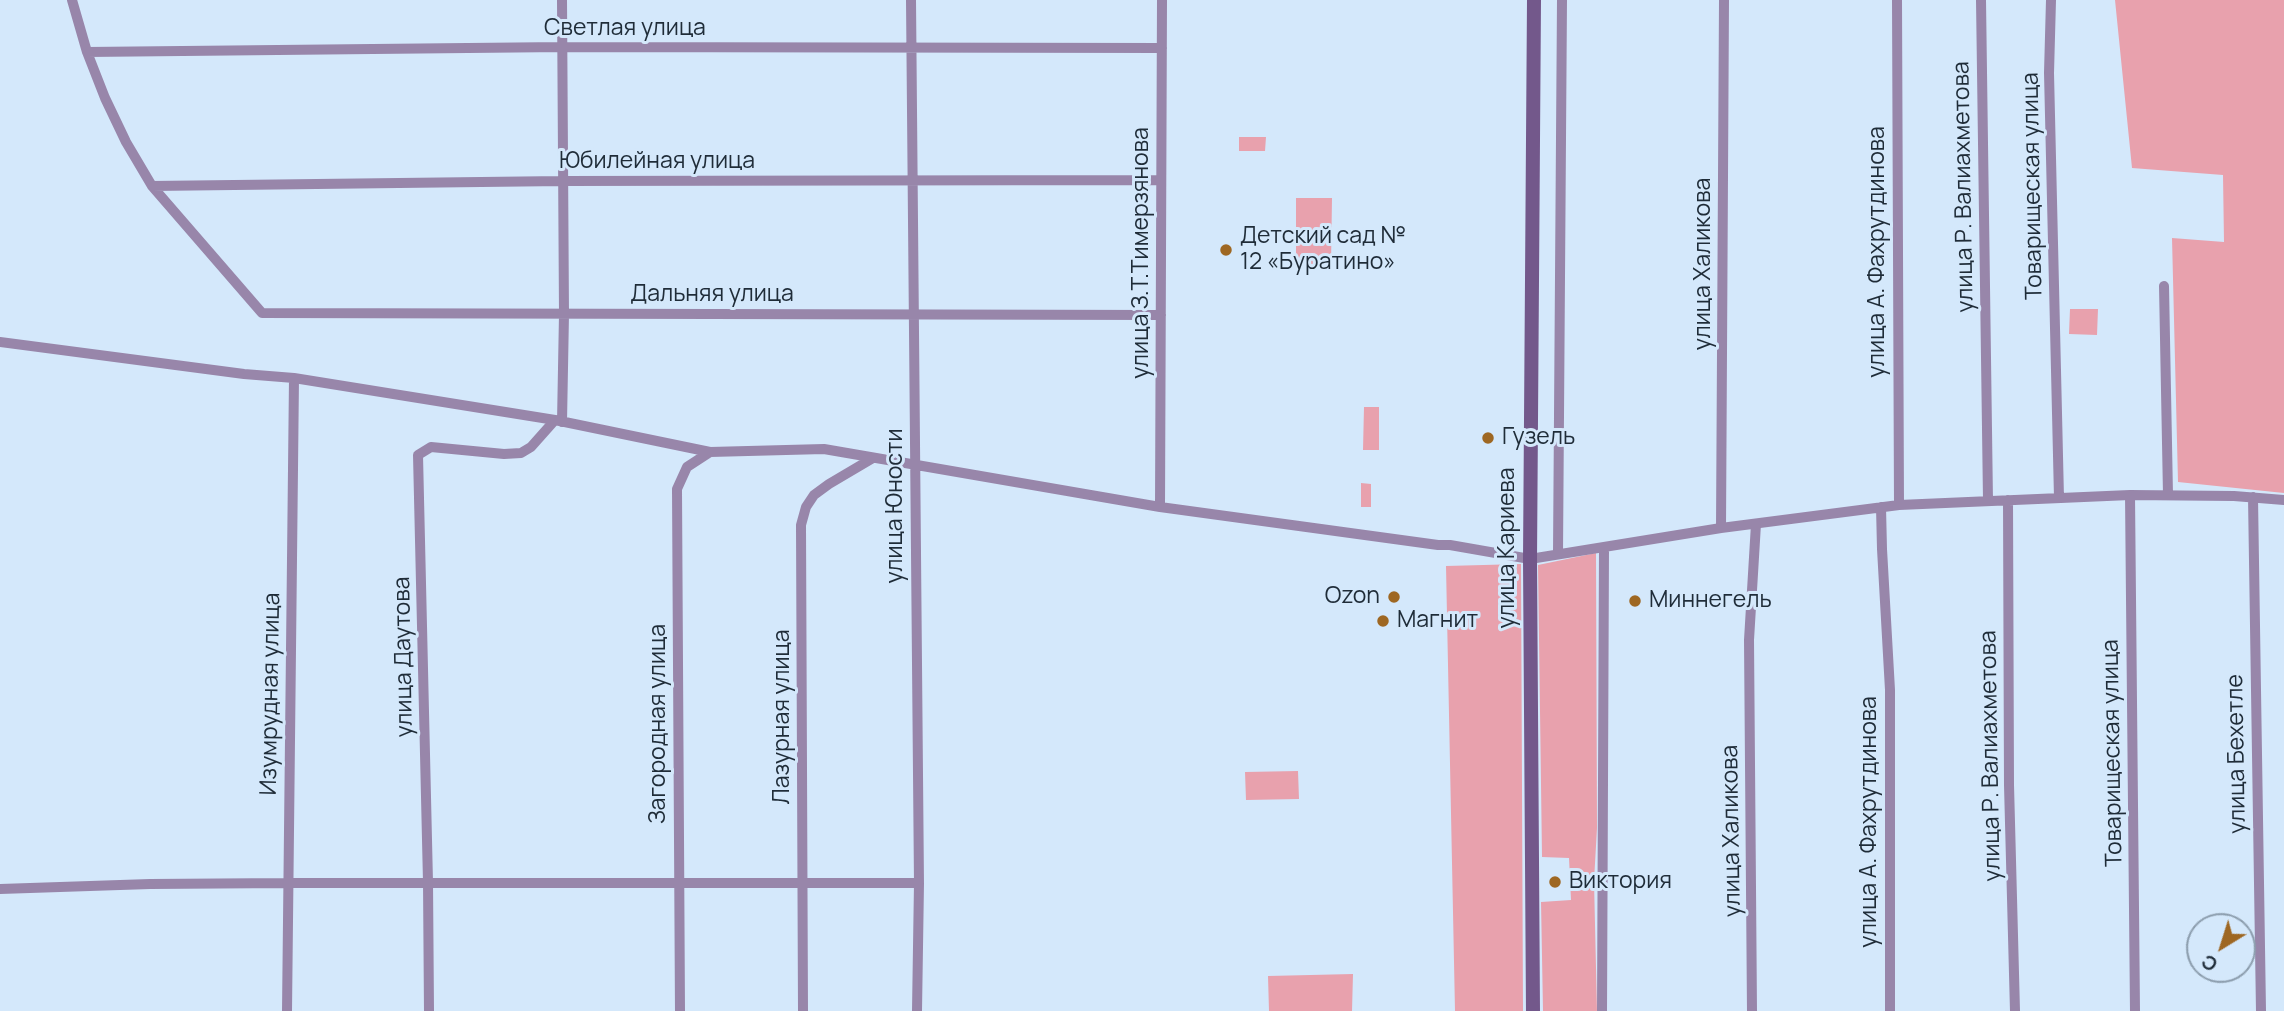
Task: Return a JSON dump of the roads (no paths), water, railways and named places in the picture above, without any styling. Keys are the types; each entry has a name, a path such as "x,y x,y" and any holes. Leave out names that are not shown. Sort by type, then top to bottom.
{"main road":[{"name":"улица Кариева","path":"1533,1011 1530,559 1534,0"}],"street":[{"path":"72,0 87,52 105,98 152,186"},
{"path":"558,421 564,314 562,0"},
{"name":"улица Юности","path":"911,0 919,883 917,1011"},
{"name":"улица З.Т.Тимерзянова","path":"1160,506 1162,0"},
{"path":"1558,554 1562,0"},
{"name":"улица Халикова","path":"1721,528 1724,0"},
{"name":"улица А. Фахрутдинова","path":"1897,0 1899,505"},
{"name":"улица Р. Валиахметова","path":"1981,0 1988,500"},
{"name":"Товарищеская улица","path":"2051,0 2050,87 2059,498"},
{"name":"Светлая улица","path":"87,52 563,47 1162,48"},
{"name":"Юбилейная улица","path":"152,186 563,181 1161,180"},
{"name":"Дальняя улица","path":"152,186 262,313 1161,315"},
{"path":"2164,286 2168,495"},
{"path":"0,342 244,374 294,378 558,421 710,452 824,449 1160,506 1450,545 1530,559 1721,528 1899,505 2130,495 2284,500"},
{"name":"Изумрудная улица","path":"287,1011 294,378"},
{"name":"улица Даутова","path":"429,1011 418,455 430,447 504,454 521,453 558,421"},
{"name":"Загородная улица","path":"680,1011 677,489 687,467 710,452"},
{"name":"Лазурная улица","path":"803,1011 801,525 806,507 814,495 873,458"},
{"name":"Товарищеская улица","path":"2130,495 2136,1011"},
{"name":"улица Бехетле","path":"2253,497 2260,1011"},
{"name":"улица Р. Валиахметова","path":"2008,499 2009,730 2015,1011"},
{"name":"улица А. Фахрутдинова","path":"1881,507 1890,690 1890,1011"},
{"name":"улица Халикова","path":"1752,1011 1749,640 1756,524"},
{"path":"1602,1011 1604,547"},
{"path":"0,889 428,882 919,883"}],"place":[{"name":"Детский сад № 12 «Буратино»","path":"1226,250"},
{"name":"Гузель","path":"1488,438"},
{"name":"Ozon","path":"1394,597"},
{"name":"Миннегель","path":"1635,601"},
{"name":"Магнит","path":"1383,621"},
{"name":"Виктория","path":"1555,882"}]}
